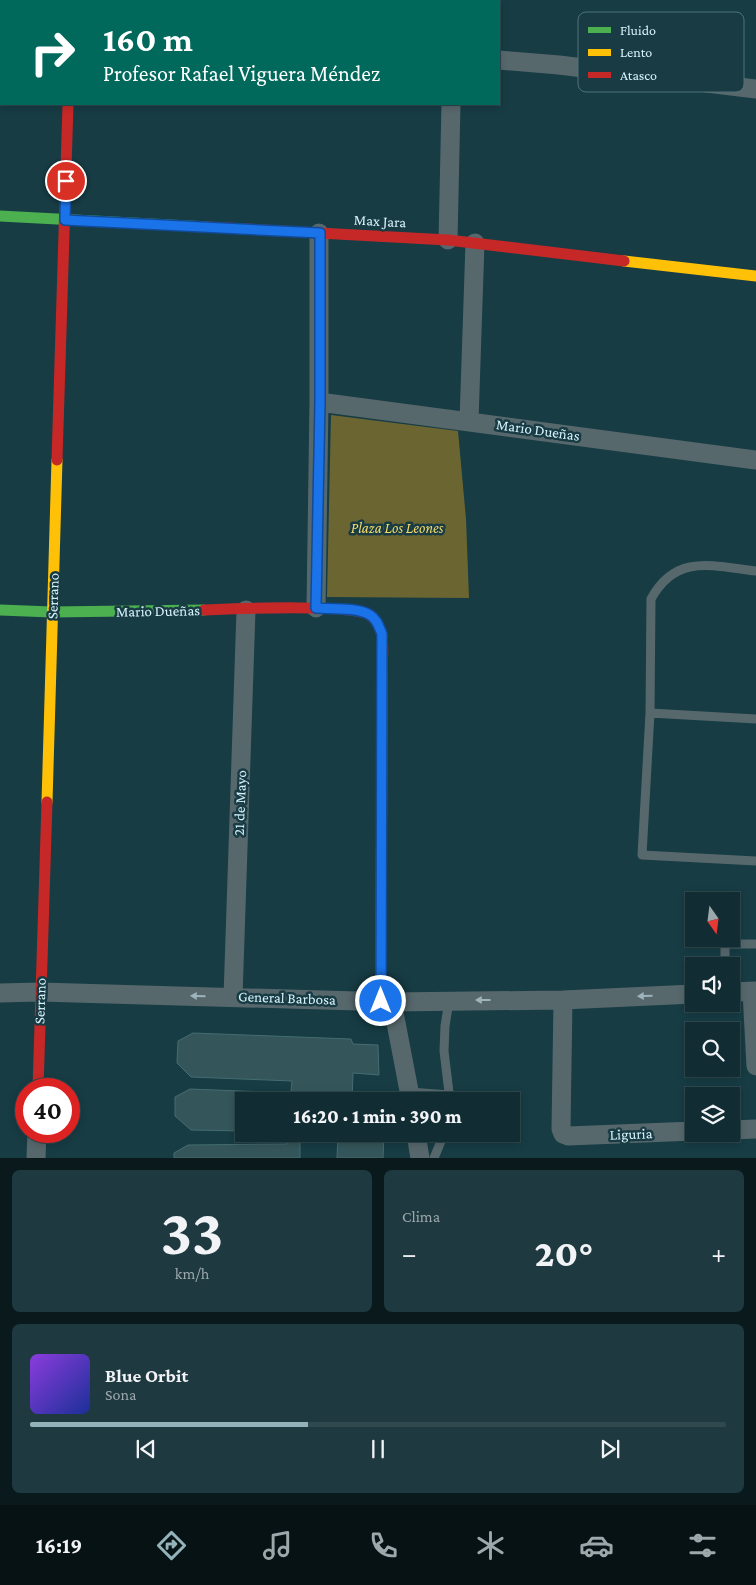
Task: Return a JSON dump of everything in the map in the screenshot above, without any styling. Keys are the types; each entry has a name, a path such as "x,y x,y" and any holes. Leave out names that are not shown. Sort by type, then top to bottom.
{"street":[{"path":"500,60 578,67"},
{"name":"Serrano","path":"38,1078 68,105"},
{"path":"448,240 451,105"},
{"name":"Max Jara","path":"0,216 475,242 756,276"},
{"path":"316,608 320,402 320,233"},
{"path":"469,421 475,242"},
{"name":"Mario Dueñas","path":"320,402 756,460"},
{"name":"Mario Dueñas","path":"0,610 52,612 316,608 361,611 370,615 377,622 382,634 386,1001"},
{"name":"21 de Mayo","path":"233,997 246,610"},
{"name":"General Barbosa","path":"0,993 40,992 386,1001 563,1000 685,994"},
{"path":"740,992 754,992 756,1066"},
{"name":"Liguria","path":"563,1000 561,1129 563,1134 568,1136 685,1131"},
{"path":"386,1001 409,1092"},
{"path":"740,1130 756,1129"},
{"path":"417,1142 420,1158"},
{"path":"36,1158 37,1143"}],"lane":[{"path":"756,572 704,565 695,566 675,572 665,579 651,599 650,713 642,855 756,861"},
{"path":"650,713 756,719"},
{"path":"725,957 726,944 756,944"},
{"path":"449,1001 444,1050 449,1092"},
{"path":"434,1158 441,1142"}],"green space":[{"name":"Plaza Los Leones","path":"331,415 458,431 466,519 469,598 327,597"}],"building":[{"path":"193,1033 351,1039 353,1044 378,1045 379,1075 353,1073 352,1092 291,1092 292,1081 191,1077 177,1063 178,1041"},
{"path":"190,1089 266,1092 235,1092 235,1131 191,1130 175,1116 175,1097"},
{"path":"287,1142 300,1142 300,1158 174,1158 174,1153 188,1145 287,1144"},
{"path":"338,1142 384,1142 383,1158 337,1158"}],"traffic: fast":[{"path":"0,216 208,227"},
{"path":"0,610 52,612 204,610"}],"traffic: slow":[{"path":"624,261 756,276"},
{"path":"47,802 57,460"},
{"path":"381,1001 382,672"}],"traffic: jam":[{"path":"57,460 68,105"},
{"path":"208,227 448,240 624,261"},
{"path":"204,610 320,608 362,613 372,617 380,629 383,643 382,672"},
{"path":"38,1078 47,802"}],"route":[{"path":"66,181 65,220 320,233 320,402 316,608 361,611 370,615 377,622 382,634 381,1001"}]}
